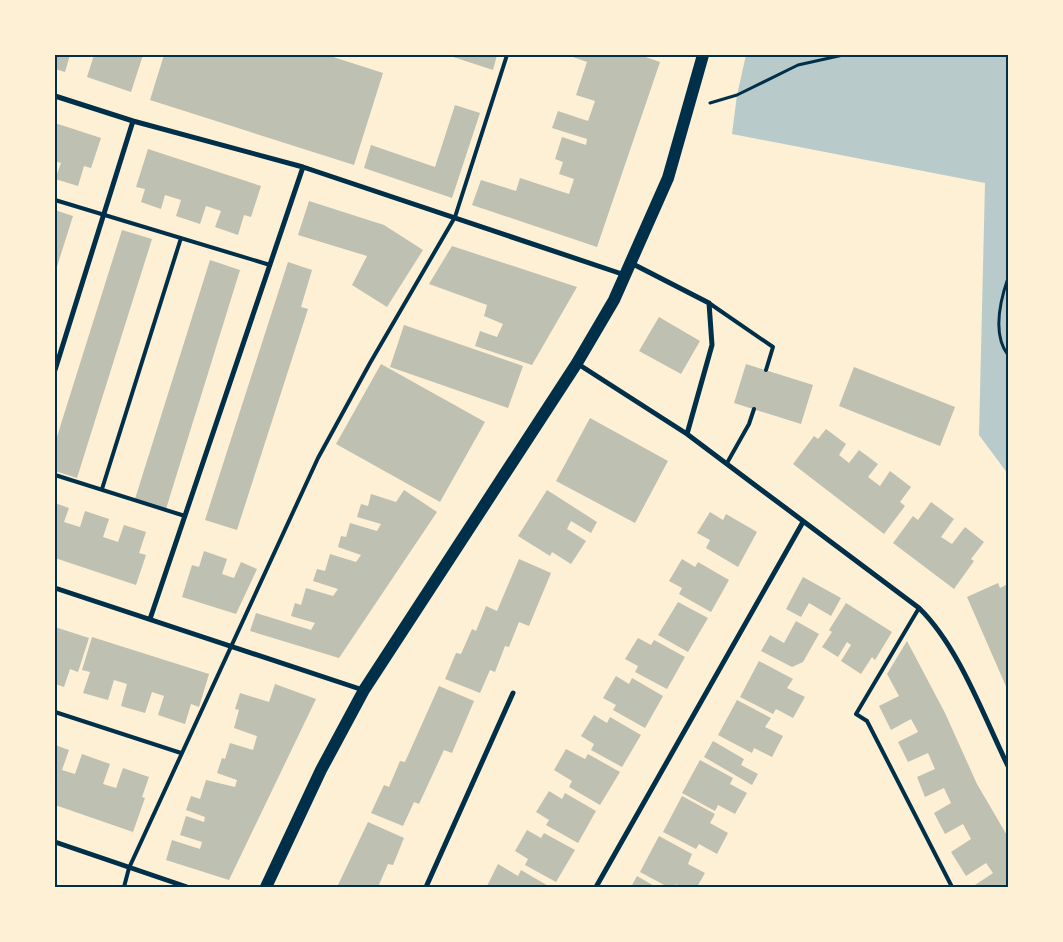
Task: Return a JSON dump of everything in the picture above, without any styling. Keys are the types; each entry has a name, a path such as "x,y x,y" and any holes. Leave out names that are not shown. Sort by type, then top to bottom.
{"main road":[{"path":"266,887 320,770 364,690 576,363 626,275 668,178 703,55"}],"street":[{"path":"55,96 133,121 303,167 626,275"},
{"path":"55,370 133,121"},
{"path":"150,619 303,167"},
{"path":"631,263 709,303 712,345 687,434"},
{"path":"576,363 687,434 919,608 934,622 954,654 1008,766"},
{"path":"596,887 803,522"},
{"path":"55,588 364,690"},
{"path":"426,887 513,693"},
{"path":"55,842 187,887"}],"lane":[{"path":"124,887 130,868 181,753 318,458 374,355 455,217 506,55"},
{"path":"55,200 270,265"},
{"path":"102,490 181,238"},
{"path":"709,303 773,347 766,370"},
{"path":"727,463 749,424 754,409"},
{"path":"55,475 185,516"},
{"path":"919,608 856,714 867,721 952,887"},
{"path":"55,712 181,753"}],"path":[{"path":"688,109 737,95 798,65 843,55"},
{"path":"1008,278 1001,298 999,334 1008,355"}],"shaded area":[{"path":"746,55 1008,55 1008,474 979,435 985,183 732,134 737,95"}],"building":[{"path":"55,55 70,55 65,72 55,69"},
{"path":"94,55 143,55 131,92 87,77"},
{"path":"164,55 327,55 383,73 354,165 150,100"},
{"path":"447,55 497,55 493,70"},
{"path":"567,55 640,55 660,62 597,247 472,205 481,180 516,191 520,178 569,194 574,179 559,174 563,162 555,159 562,137 586,145 587,139 552,128 558,111 588,121 595,101 576,95 587,62"},
{"path":"455,105 480,113 452,198 364,168 371,145 435,167"},
{"path":"55,123 101,138 91,168 84,166 78,186 55,179 61,163 55,161"},
{"path":"148,149 261,186 251,217 244,215 238,235 215,227 221,211 206,206 200,224 176,216 181,200 165,195 161,209 141,202 145,189 136,187"},
{"path":"309,201 384,225 423,250 387,307 352,285 367,256 298,235"},
{"path":"55,210 73,216 55,273"},
{"path":"122,230 152,239 77,478 55,471 55,443"},
{"path":"452,246 577,287 532,365 475,346 480,331 497,337 503,324 484,316 487,305 429,284"},
{"path":"210,260 240,270 166,509 135,499"},
{"path":"288,262 312,270 301,307 308,309 237,530 205,520"},
{"path":"659,317 700,341 681,374 639,351"},
{"path":"404,325 523,366 508,408 390,367"},
{"path":"381,364 485,422 440,502 336,444"},
{"path":"746,364 813,385 801,424 734,403"},
{"path":"854,367 955,407 940,446 839,406"},
{"path":"590,418 668,461 635,523 556,481"},
{"path":"826,429 846,444 839,455 849,463 859,450 878,464 868,477 880,486 890,471 911,487 900,502 905,506 884,534 793,464 814,436 818,439"},
{"path":"404,490 437,512 339,658 250,631 256,613 311,630 315,623 291,616 295,603 301,605 306,588 333,596 338,589 313,581 317,569 325,571 330,554 356,562 361,555 338,547 341,536 346,537 350,523 377,531 381,524 357,517 361,504 368,506 371,494 396,502"},
{"path":"547,490 597,522 591,533 571,521 567,529 586,541 571,564 552,552 550,556 518,536"},
{"path":"931,502 954,519 941,537 952,544 965,527 984,542 971,559 974,561 954,589 893,543 913,516 918,520"},
{"path":"55,503 69,508 64,522 80,527 85,511 109,519 103,537 118,542 124,525 146,532 139,553 146,555 136,585 55,558"},
{"path":"710,512 723,520 726,514 757,532 738,567 706,548 710,540 697,533"},
{"path":"204,551 227,559 222,574 234,578 241,562 257,569 236,614 182,597 192,565 199,567"},
{"path":"519,559 551,573 529,626 519,622 509,647 505,646 495,672 490,670 480,693 445,679 456,653 461,654 472,629 476,631 486,606 497,611"},
{"path":"682,559 695,567 698,562 729,580 711,612 679,594 682,588 669,581"},
{"path":"803,577 841,598 831,616 809,603 801,617 786,609"},
{"path":"998,583 1000,588 1008,584 1008,691 967,597"},
{"path":"678,602 708,618 688,652 658,635"},
{"path":"846,603 892,632 875,660 872,657 861,674 841,661 851,645 847,642 838,657 822,647 832,632 829,630"},
{"path":"796,621 819,634 803,662 792,667 761,651 770,635 784,643"},
{"path":"55,627 89,638 78,672 70,669 64,687 55,684"},
{"path":"92,637 209,674 199,707 191,704 185,724 158,715 164,696 152,692 145,713 121,706 127,684 114,680 108,700 83,693 90,672 82,670"},
{"path":"638,638 651,645 654,640 685,657 667,689 635,672 638,666 625,659"},
{"path":"907,641 945,713 977,784 1008,837 1008,887 972,887 993,873 986,863 966,876 951,852 971,839 963,824 945,834 934,813 951,803 944,788 925,797 917,777 935,769 928,753 908,762 898,742 918,732 916,728 911,719 891,730 879,706 899,696 887,674"},
{"path":"759,661 793,679 787,688 805,697 793,718 776,709 773,714 740,697"},
{"path":"616,676 629,684 632,678 663,696 645,728 613,710 616,705 603,698"},
{"path":"275,684 316,699 229,880 166,860 172,840 200,849 202,842 180,835 186,816 204,822 205,817 186,810 191,796 200,799 206,780 235,787 237,780 217,773 222,758 225,759 230,743 253,750 257,736 234,728 239,710 235,709 240,693 269,702"},
{"path":"439,686 474,701 452,753 444,750 419,804 414,802 403,826 371,813 384,785 389,787 400,761 405,762"},
{"path":"737,700 771,718 765,727 783,736 772,757 754,748 752,753 718,735"},
{"path":"594,715 607,723 610,717 641,735 622,767 591,750 594,744 581,736"},
{"path":"713,741 744,759 741,765 758,774 752,785 704,757"},
{"path":"55,745 69,750 62,770 75,774 82,754 110,764 103,784 116,788 123,768 149,777 142,797 145,798 133,832 55,805"},
{"path":"566,749 585,759 588,754 620,772 600,805 569,787 572,781 554,770"},
{"path":"700,760 733,778 730,784 747,793 735,814 718,805 715,811 682,793"},
{"path":"549,791 562,799 565,793 596,811 578,843 546,825 549,820 536,812"},
{"path":"682,796 715,814 710,823 728,833 717,854 699,844 696,849 663,832"},
{"path":"368,822 404,838 393,865 388,864 378,887 337,887"},
{"path":"527,830 541,838 544,833 575,850 556,882 525,865 528,859 515,851"},
{"path":"659,836 692,854 688,864 705,873 697,887 681,887 676,884 675,887 668,887 640,872"},
{"path":"498,864 518,876 521,870 550,887 489,887 487,886"},
{"path":"637,876 656,887 631,887"}]}
